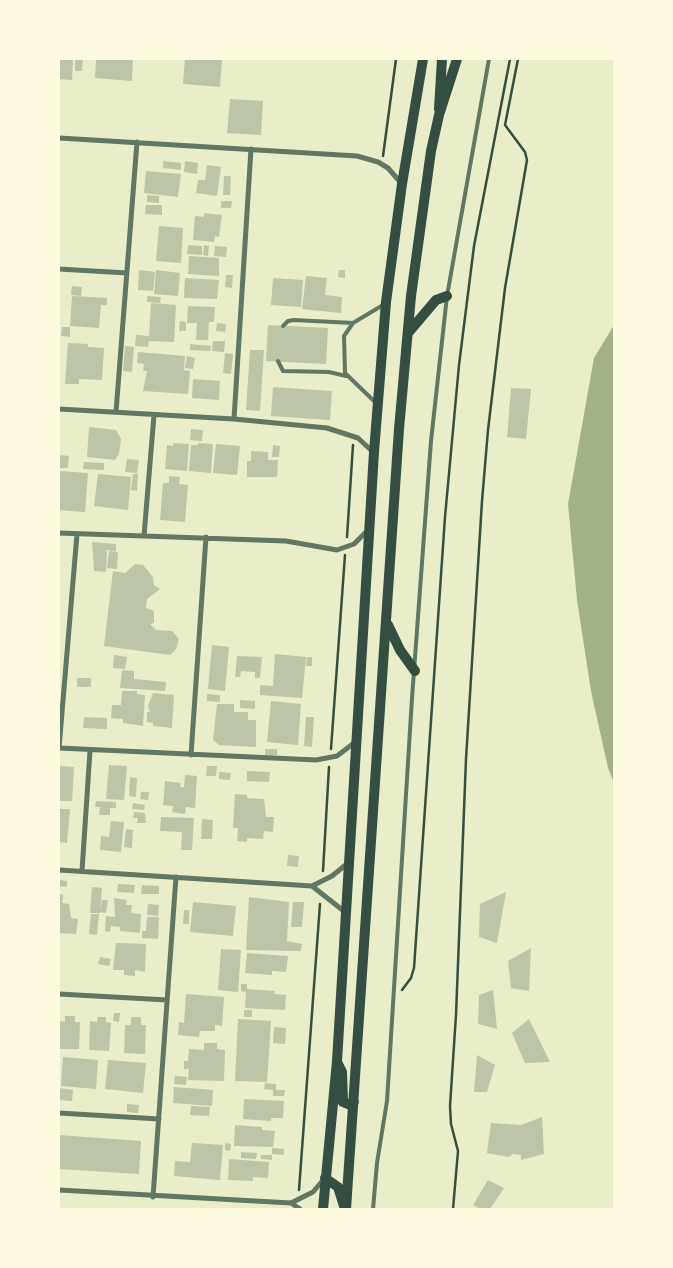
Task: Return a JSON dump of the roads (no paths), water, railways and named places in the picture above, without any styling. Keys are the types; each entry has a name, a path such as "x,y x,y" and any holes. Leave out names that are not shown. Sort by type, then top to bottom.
{"main road":[{"path":"323,1209 337,1061 355,742 386,302 402,184 423,59"},
{"path":"440,116 442,59"},
{"path":"346,1209 407,334 417,242 440,116 457,59"},
{"path":"407,334 436,300 447,296"},
{"path":"387,621 400,650 415,671"},
{"path":"337,1061 342,1072 343,1102 350,1105 354,1102"},
{"path":"325,1178 338,1187 346,1209"}],"street":[{"path":"59,138 357,156 381,164 396,176 402,184"},
{"path":"116,412 136,142"},
{"path":"234,419 251,149"},
{"path":"59,269 127,273"},
{"path":"59,409 234,419 327,428 353,436 374,452"},
{"path":"144,536 154,414"},
{"path":"59,533 286,541 328,549 346,548 354,544 369,529"},
{"path":"77,534 59,748 284,760 330,758 347,750 355,742"},
{"path":"191,755 206,537"},
{"path":"82,871 90,751"},
{"path":"59,870 312,886 323,882 349,862"},
{"path":"153,1197 176,877"},
{"path":"312,886 346,914"},
{"path":"59,994 167,1000"},
{"path":"59,1113 158,1119"},
{"path":"59,1190 153,1197 291,1203 313,1192 325,1178"},
{"path":"291,1203 300,1209"}],"lane":[{"path":"374,1209 378,1163 388,1101 431,441 447,296 489,59"},
{"path":"378,406 369,394 347,376 343,367 344,336 353,324 386,302"},
{"path":"283,326 294,320 353,324"},
{"path":"278,361 283,371 329,372 347,376"}]}
